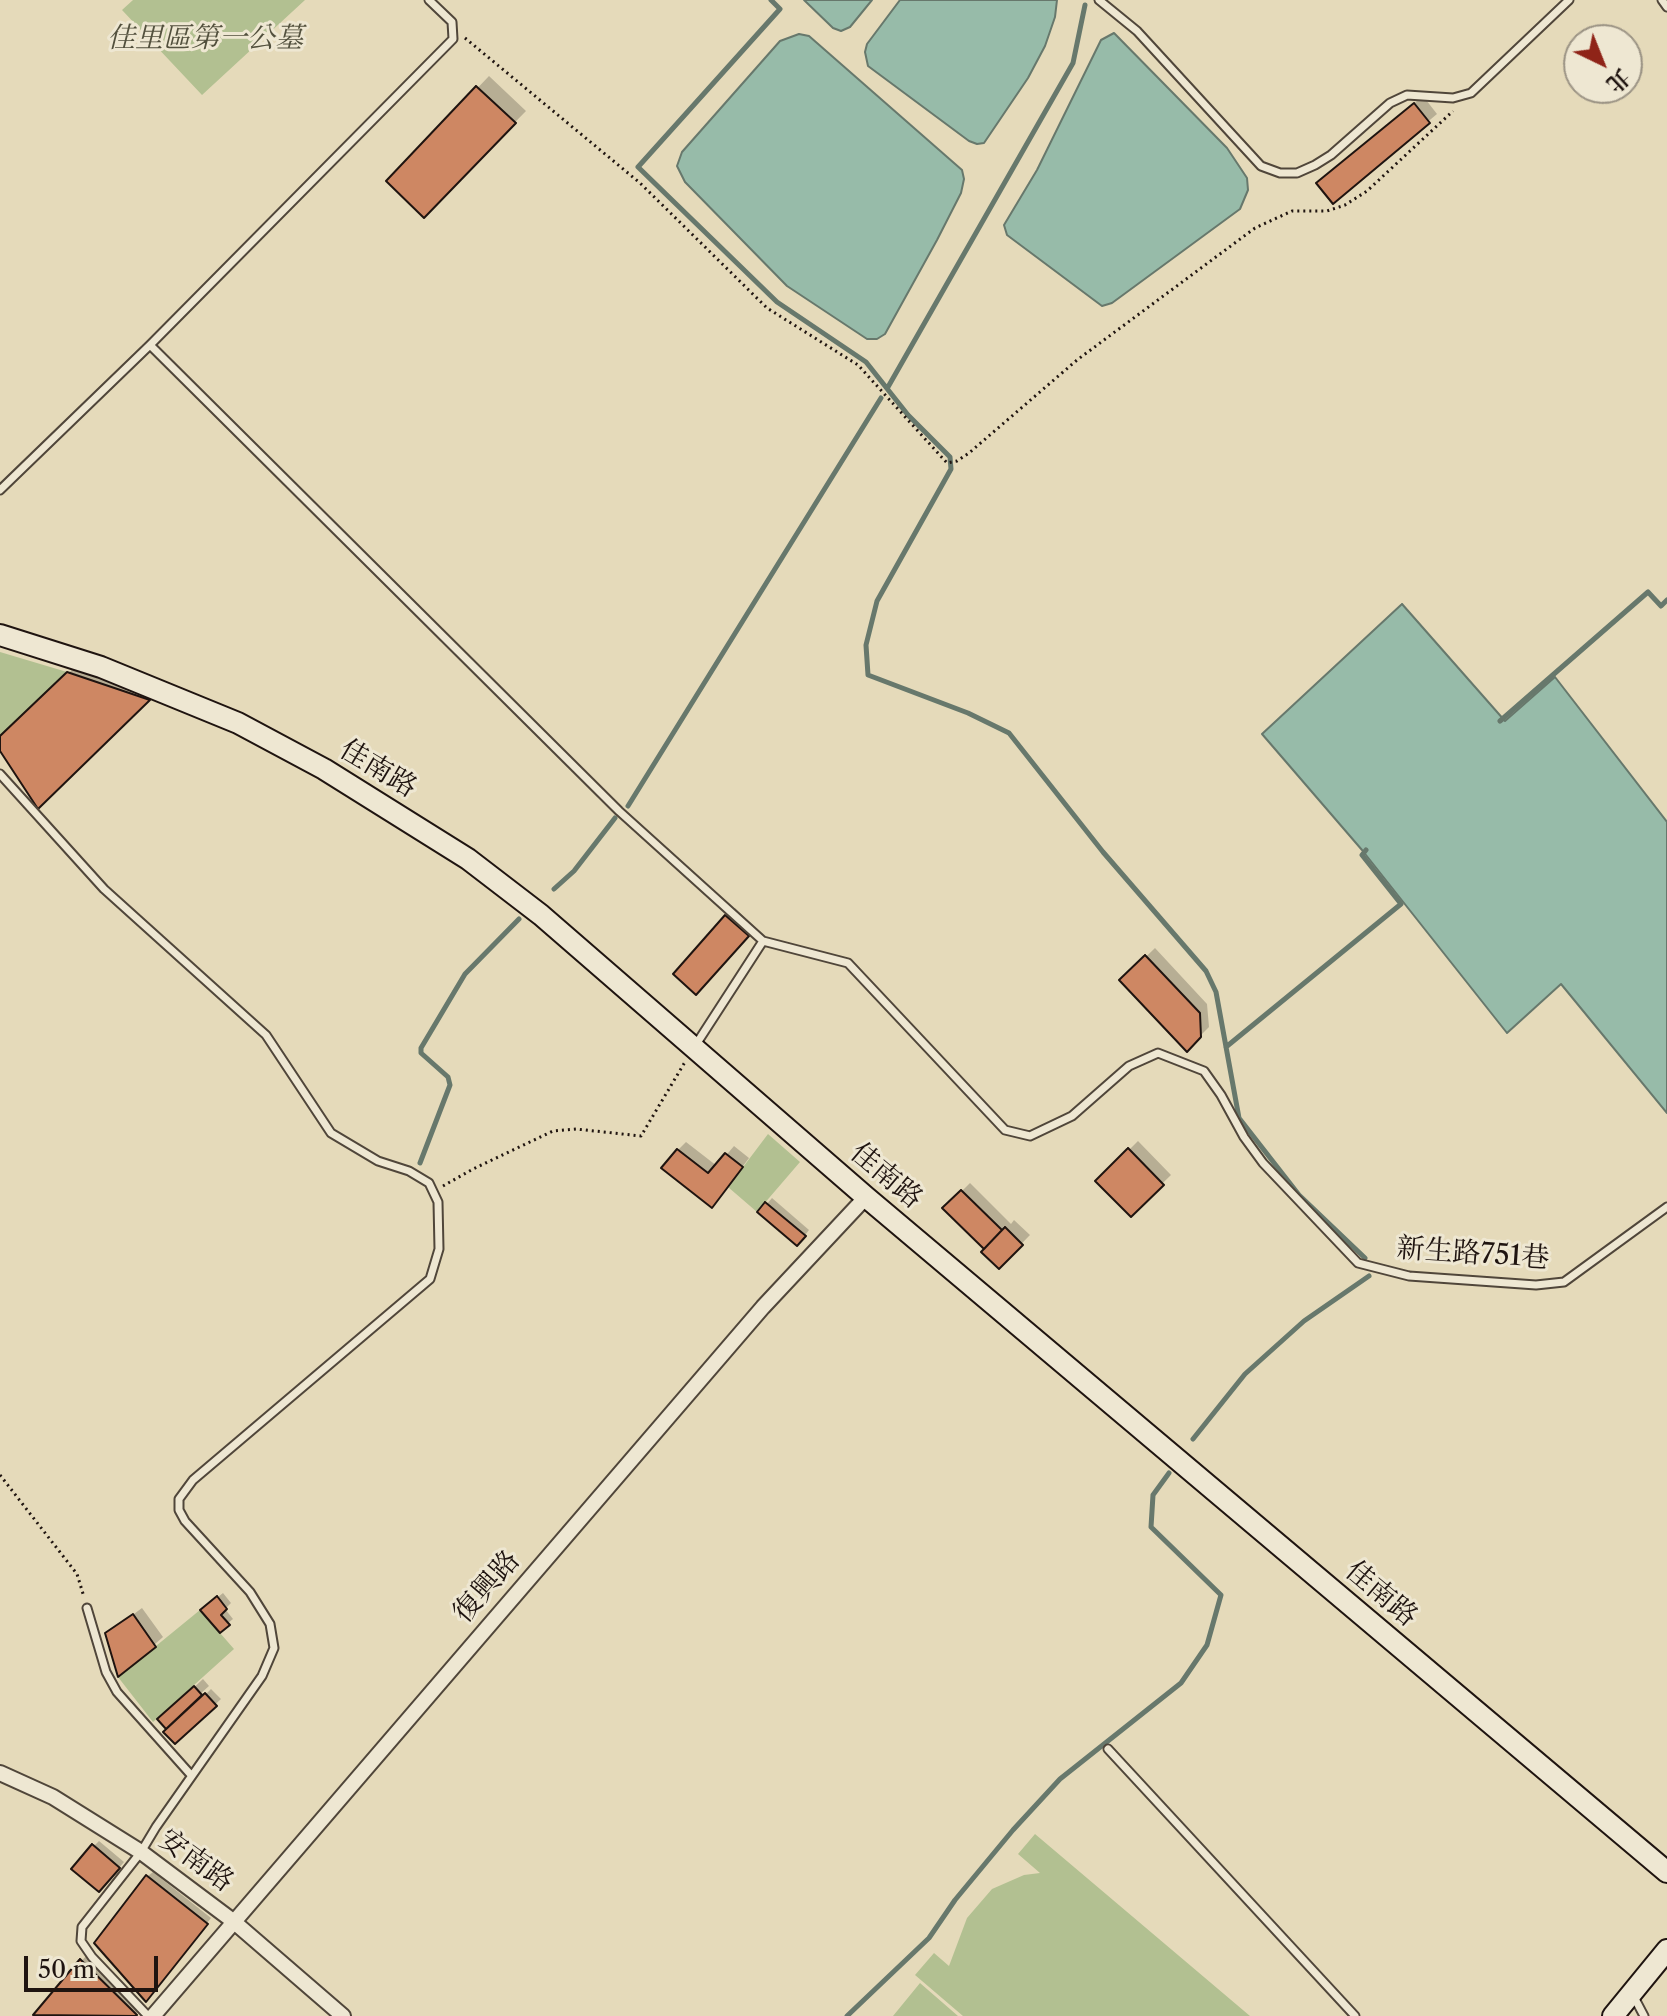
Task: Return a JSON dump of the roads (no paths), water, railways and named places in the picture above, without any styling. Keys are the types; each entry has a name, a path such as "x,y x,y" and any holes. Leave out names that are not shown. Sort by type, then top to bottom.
{"street":[{"name":"佳南路","path":"0,635 101,667 238,723 336,775 480,869 541,915 866,1197 1667,1872"},
{"name":"復興路","path":"150,2016 763,1307 866,1197"},
{"name":"安南路","path":"0,1773 53,1797 141,1852 233,1921 343,2016"},
{"path":"1613,2016 1667,1950"}],"lane":[{"path":"0,490 150,345 453,39 452,22 429,0"},
{"path":"1099,0 1137,31 1261,166 1280,173 1297,173 1315,165 1331,155 1390,103 1407,95 1453,98 1471,93 1569,0"},
{"path":"1662,0 1667,7"},
{"path":"150,345 619,811 763,941 694,1047"},
{"path":"0,774 104,889 266,1035 331,1133 378,1161 409,1171 429,1183 438,1202 439,1249 430,1279 193,1480 179,1499 179,1510 185,1521 250,1592 270,1624 274,1648 262,1676 191,1775 141,1852 82,1927 81,1941 120,1989 150,2016"},
{"name":"新生路751巷","path":"763,941 848,963 1005,1130 1030,1136 1072,1116 1129,1066 1158,1053 1204,1071 1263,1163 1358,1263 1409,1276 1536,1285 1564,1282 1667,1207"},
{"path":"87,1608 106,1672 117,1692 191,1775"},
{"path":"1108,1749 1355,2016"},
{"path":"1632,1993 1644,2016"}],"waterway":[{"path":"771,0 780,9 638,167 777,302 866,362 908,415 950,457 951,469 877,601 866,645 868,675 968,713 1009,733 1103,852 1206,971 1216,992 1239,1118 1299,1195 1365,1258"},
{"path":"888,387 1073,63 1085,5"},
{"path":"628,806 881,398"},
{"path":"1500,721 1648,592 1661,606 1667,600"},
{"path":"554,889 574,871 615,818"},
{"path":"1226,1047 1401,904 1362,855 1366,850"},
{"path":"420,1163 450,1085 448,1077 421,1053 421,1048 465,974 519,919"},
{"path":"1193,1439 1245,1374 1304,1321 1369,1276"},
{"path":"847,2016 929,1938 955,1900 1060,1779 1181,1683 1207,1645 1221,1595 1151,1527 1153,1495 1169,1473"}],"park label":[{"name":"佳里區第一公墓","path":"205,39"}]}
